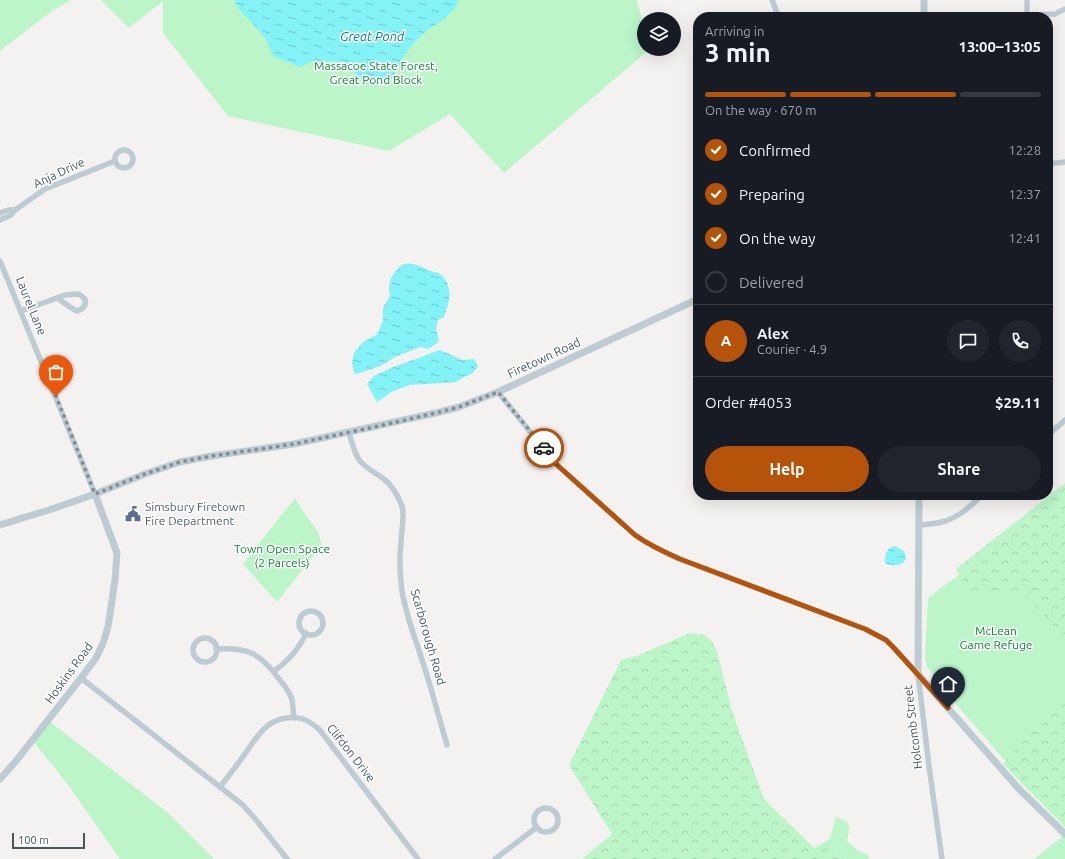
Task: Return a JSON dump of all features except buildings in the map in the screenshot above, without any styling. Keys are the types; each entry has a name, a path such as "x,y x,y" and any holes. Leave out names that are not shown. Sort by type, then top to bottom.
{"street":[{"path":"772,0 777,12"},
{"path":"924,0 924,12"},
{"path":"1027,0 1027,12"},
{"path":"1053,14 1065,9"},
{"name":"Anja Drive","path":"0,220 11,215 15,210 45,189 116,161"},
{"path":"1053,163 1065,162"},
{"name":"Anja Drive","path":"0,213 8,210 15,210"},
{"name":"Laurel Lane","path":"0,261 95,494"},
{"path":"21,311 65,295 76,294 86,299 86,302 85,306 77,311 73,310 57,298"},
{"name":"Firetown Road","path":"0,525 95,494 180,462 294,444 349,433 459,407 498,392 693,301"},
{"path":"498,392 556,464 635,535 646,543 658,550 680,559 865,629 886,640 1015,784 1065,834"},
{"path":"1053,431 1065,420"},
{"name":"Scarborough Road","path":"349,433 354,449 360,460 371,471 389,484 403,509 400,562 402,592 415,641 424,664 447,745"},
{"name":"Hoskins Road","path":"0,779 21,755 81,678 96,658 103,643 108,627 116,566 116,553 95,494"},
{"name":"Holcomb Street","path":"919,500 918,674 928,766 942,859"},
{"path":"920,524 941,522 952,519 966,510 977,500"},
{"path":"307,611 315,612 321,616 322,627 317,633 306,633 300,628 299,624 301,616 307,611"},
{"path":"274,671 297,650 306,633"},
{"path":"203,639 210,640 216,649 214,657 208,662 200,661 194,656 193,652 193,648 196,643 203,639"},
{"path":"216,649 234,648 253,654 262,659 274,671 289,692 292,700 294,718"},
{"path":"81,678 243,805 287,859"},
{"name":"Clifdon Drive","path":"220,787 262,730 276,720 285,718 302,719 319,729 418,859"},
{"path":"548,808 555,812 558,823 554,830 543,832 537,827 535,824 535,816 540,810 548,808"},
{"path":"495,859 537,827"}],"green space":[{"path":"0,0 71,0 52,11 0,51"},
{"name":"Massacoe State Forest, Great Pond Block","path":"101,0 637,0 640,12 637,12 637,56 642,56 504,173 450,114 389,151 228,116 163,33 163,1 129,28"},
{"path":"1065,483 1065,637 1025,596 970,591 956,569 1043,500 1053,500 1053,492"},
{"name":"McLean Game Refuge","path":"1065,496 1065,823 1008,764 937,682 927,666 925,658 928,598"},
{"name":"Town Open Space (2 Parcels)","path":"295,498 318,532 322,545 277,602 243,564"},
{"path":"690,633 704,635 711,640 717,651 732,711 764,799 814,848 830,839 841,859 582,859 612,834 569,765 621,660 637,656"},
{"path":"1065,694 1065,827 1003,764"},
{"path":"50,722 167,812 214,859 120,859 69,786 34,742"},
{"path":"836,817 848,822 849,830 847,841 857,850 868,855 869,859 841,859 830,839"},
{"path":"1065,835 1065,859 1034,859"}],"water":[{"name":"Great Pond","path":"235,0 460,0 448,15 424,33 414,43 402,58 395,74 391,79 382,85 376,86 362,81 345,62 312,61 300,67 273,56 266,39 235,4"},
{"path":"404,264 416,265 439,273 447,284 449,289 449,301 443,318 438,319 436,328 439,341 428,349 420,347 395,357 380,366 357,374 354,373 352,362 354,353 363,342 376,335 379,330 383,320 383,308 390,296 389,286 391,278 396,270"},
{"path":"440,350 462,360 474,359 478,366 473,373 456,382 410,385 393,391 377,402 367,384 374,376 391,368"},
{"path":"895,546 904,551 906,556 905,559 897,565 885,563 885,557 888,550"}],"way so far":[{"path":"56,396 95,494 180,462 294,444 349,433 459,407 498,392 544,448"}],"place":[{"name":"Simsbury Firetown Fire Department","path":"133,514"}],"route":[{"path":"544,448 556,464 635,535 646,543 658,550 680,559 865,629 886,640 948,708"}]}
